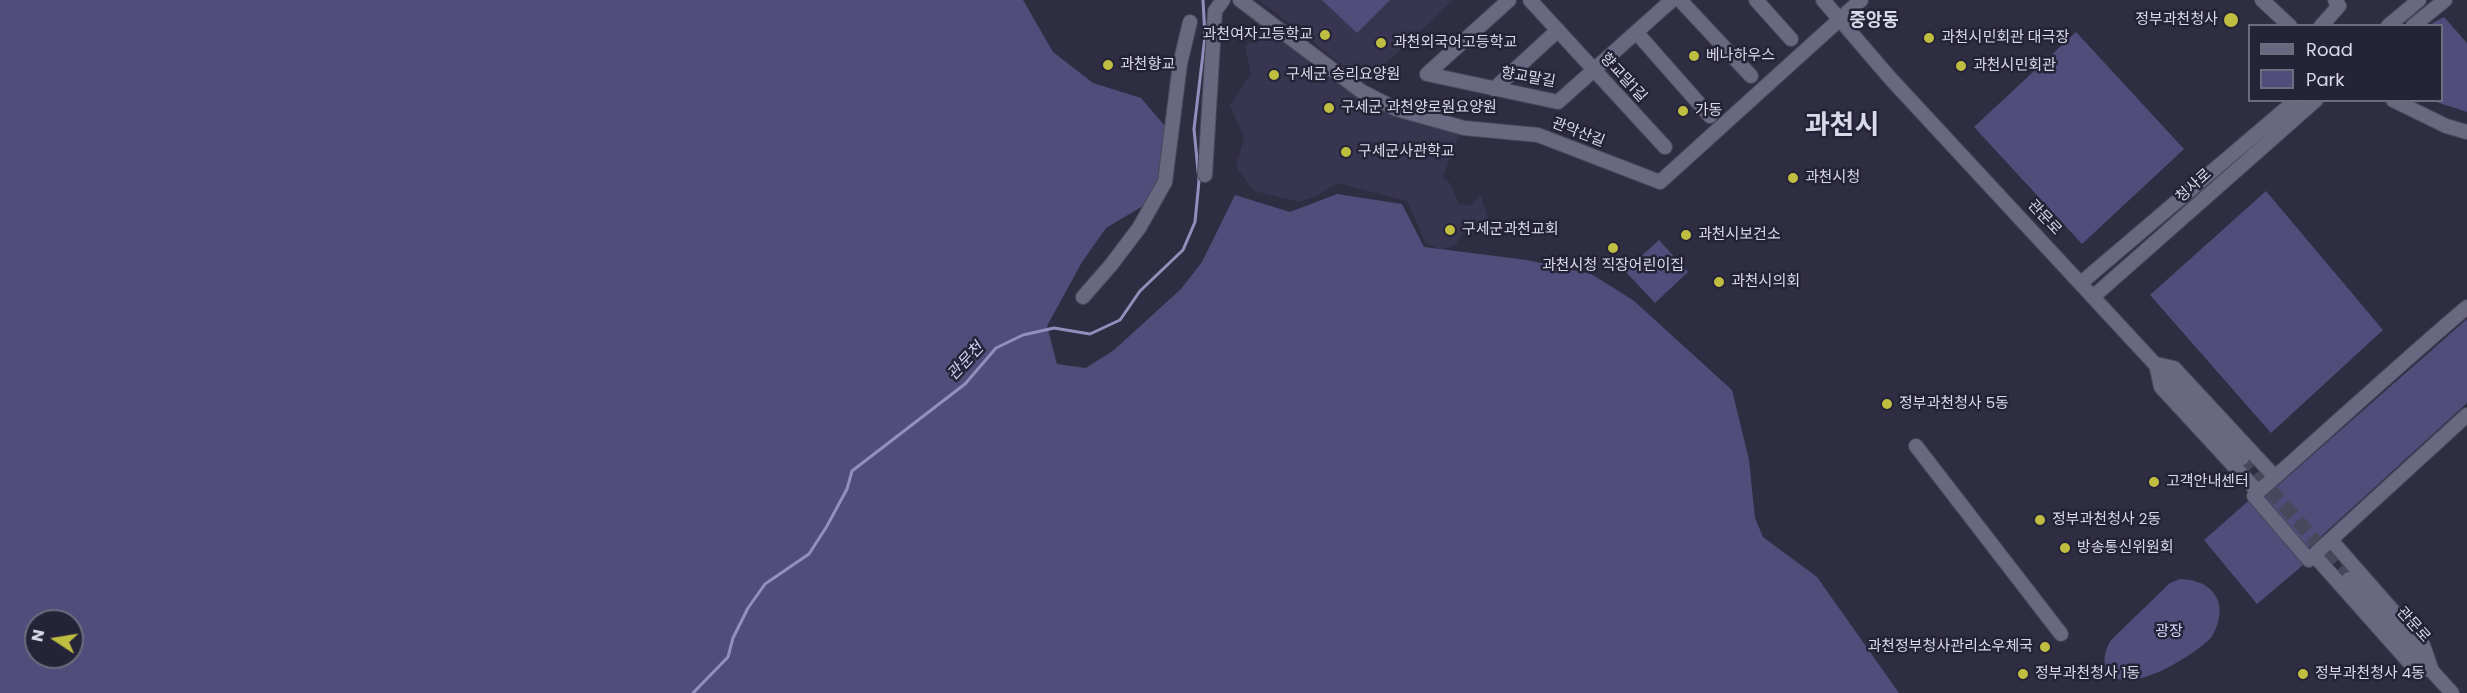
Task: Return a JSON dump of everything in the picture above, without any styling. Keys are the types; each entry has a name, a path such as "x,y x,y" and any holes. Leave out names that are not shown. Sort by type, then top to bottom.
{"street":[{"path":"1205,175 1215,11 1223,0"},
{"name":"관악산길","path":"1240,0 1361,91 1396,109 1464,128 1538,135 1660,182 1840,19"},
{"name":"향교말길","path":"1509,0 1427,74 1558,102 1672,0"},
{"name":"향교말1길","path":"1530,0 1665,147"},
{"path":"1680,0 1751,76"},
{"path":"1756,0 1791,39"},
{"name":"관문로","path":"1822,0 1890,78 2082,282 2242,458"},
{"path":"1840,19 1861,0"},
{"path":"2262,0 2288,24"},
{"path":"2323,24 2339,6 2335,0"},
{"path":"2390,24 2419,0"},
{"path":"2415,24 2445,0"},
{"path":"1083,297 1112,265 1166,182 1179,64 1190,22"},
{"path":"1494,89 1558,30"},
{"path":"1636,33 1710,116"},
{"name":"청사로","path":"2082,282 2294,102"},
{"name":"청사로","path":"2094,296 2314,102"},
{"path":"2397,102 2446,126 2467,132"},
{"path":"2256,494 2467,307"},
{"path":"2276,477 2175,368 2156,364 2161,387 2311,558 2409,662 2432,671"},
{"path":"2311,558 2467,415"},
{"path":"1916,446 2061,634"},
{"path":"2331,540 2423,645 2432,671"},
{"name":"관문로","path":"2349,579 2452,693"}],"shaded area":[{"path":"1259,0 1453,0 1365,83"},
{"name":"구세군사관학교","path":"1265,29 1311,62 1326,66 1361,94 1462,128 1443,177 1449,182 1459,204 1471,205 1481,195 1488,219 1468,226 1455,245 1439,250 1425,242 1407,201 1337,183 1318,195 1299,202 1254,191 1236,167 1244,138 1230,105 1251,74 1245,47"}],"green space":[{"path":"0,0 1023,0 1053,52 1093,83 1141,98 1171,133 1167,174 1143,206 1106,228 1082,262 1047,326 1057,364 1086,368 1114,350 1181,289 1202,262 1235,195 1290,212 1337,194 1402,204 1424,247 1527,260 1591,274 1633,300 1732,390 1749,460 1755,518 1763,537 1817,577 1899,693 0,693"},
{"path":"1322,0 1390,0 1357,33"},
{"path":"2444,17 2467,43 2467,112 2436,102 2443,102 2443,24 2431,24"},
{"path":"2076,32 2184,149 2082,244 1974,127"},
{"path":"2266,191 2383,330 2271,433 2150,295"},
{"path":"1659,240 1688,272 1655,303 1625,271"},
{"path":"2467,319 2467,403 2303,553 2309,560 2257,604 2204,540 2254,496 2259,502"},
{"name":"광장","path":"2180,579 2203,584 2216,597 2219,616 2217,627 2211,638 2175,664 2146,677 2132,680 2108,675 2105,657 2111,640 2170,583"}],"waterway":[{"name":"관문천","path":"693,693 728,657 733,638 748,608 765,584 809,554 847,489 852,471 965,384 996,348 1023,335 1054,328 1090,334 1120,320 1140,291 1183,250 1195,222 1199,181 1194,129 1205,37 1203,0"}],"tunnel":[{"path":"2242,458 2349,579"}],"place":[{"name":"정부과천청사","path":"2231,20"},
{"name":"과천여자고등학교","path":"1325,35"},
{"name":"과천시민회관 대극장","path":"1929,38"},
{"name":"과천외국어고등학교","path":"1381,43"},
{"name":"베나하우스","path":"1694,56"},
{"name":"과천향교","path":"1108,65"},
{"name":"과천시민회관","path":"1961,66"},
{"name":"구세군 승리요양원","path":"1274,75"},
{"name":"구세군 과천양로원요양원","path":"1329,108"},
{"name":"가동","path":"1683,111"},
{"name":"구세군사관학교","path":"1346,152"},
{"name":"과천시청","path":"1793,178"},
{"name":"구세군과천교회","path":"1450,230"},
{"name":"과천시보건소","path":"1686,235"},
{"name":"과천시청 직장어린이집","path":"1613,248"},
{"name":"과천시의회","path":"1719,282"},
{"name":"정부과천청사 5동","path":"1887,404"},
{"name":"고객안내센터","path":"2154,482"},
{"name":"정부과천청사 2동","path":"2040,520"},
{"name":"방송통신위원회","path":"2065,548"},
{"name":"과천정부청사관리소우체국","path":"2045,647"},
{"name":"정부과천청사 1동","path":"2023,674"},
{"name":"정부과천청사 4동","path":"2303,674"}],"district":[{"name":"중앙동","path":"1874,21"},
{"name":"과천시","path":"1842,127"}]}
